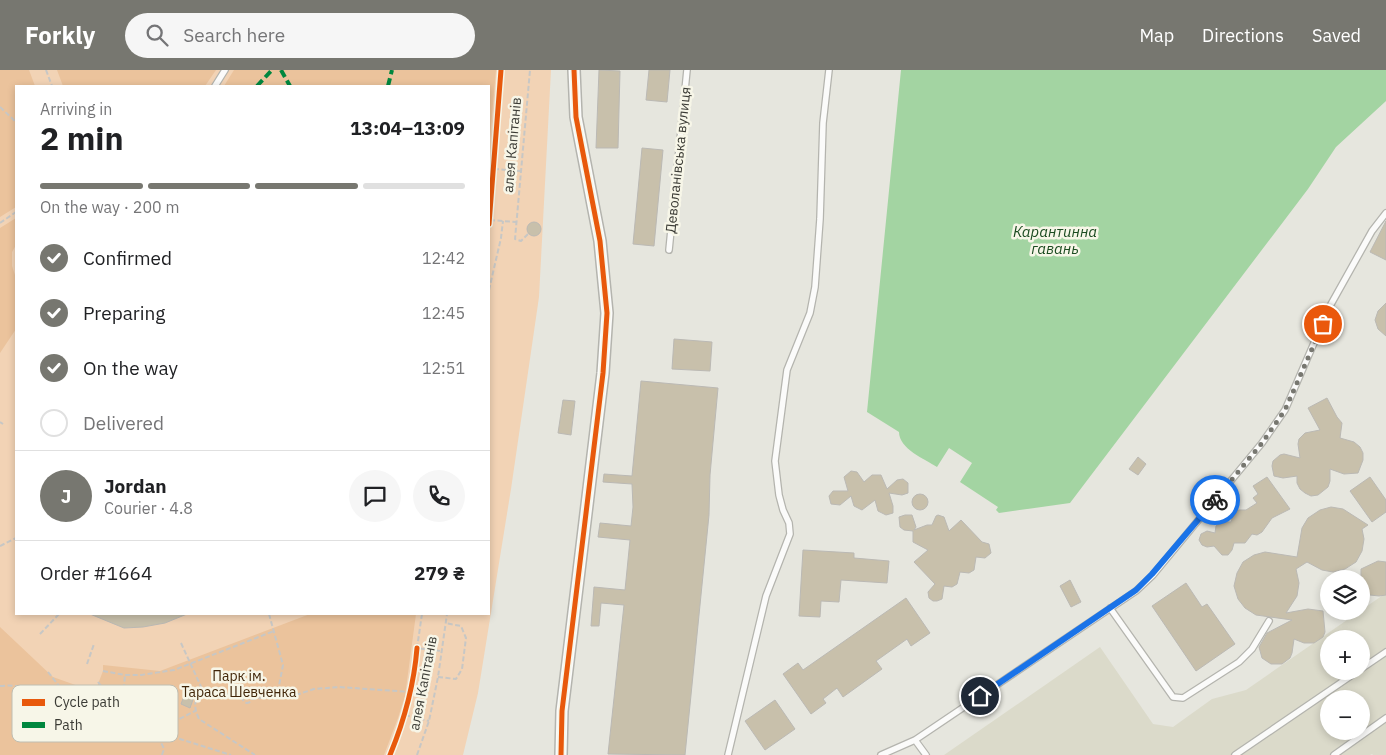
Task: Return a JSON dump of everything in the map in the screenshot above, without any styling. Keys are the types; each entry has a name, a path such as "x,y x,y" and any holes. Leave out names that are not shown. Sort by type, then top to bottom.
{"street":[{"path":"562,755 562,711 603,373 607,313 600,241 576,117 574,70"}],"lane":[{"path":"216,85 225,70"},
{"name":"Деволанівська вулиця","path":"669,250 687,70"},
{"path":"728,755 766,596 791,529 779,495 775,461 787,370 810,313 815,286 820,219 823,123 829,70"},
{"path":"881,755 915,740 1136,590 1152,574 1262,443 1285,410 1330,306 1372,231 1386,213"},
{"path":"1110,608 1173,696 1177,698 1183,698 1239,662 1252,649 1269,621"},
{"path":"1370,663 1386,652"},
{"path":"1235,755 1345,680"},
{"path":"1334,755 1386,718"},
{"path":"915,740 926,755"}],"path":[{"path":"46,70 52,85"},
{"path":"0,107 15,121"},
{"path":"494,169 521,171"},
{"path":"0,223 15,213"},
{"path":"490,285 503,221"},
{"path":"490,222 516,222 515,239 521,241 528,234"},
{"path":"0,546 15,538"},
{"path":"40,634 58,615"},
{"path":"269,615 283,665 277,697"},
{"path":"438,676 456,679 462,669 466,638 461,626 445,623"},
{"path":"102,671 125,674 160,673 174,670 274,631"},
{"path":"181,643 203,691"},
{"path":"86,664 94,644"},
{"path":"417,648 441,651"},
{"path":"48,672 58,685"},
{"path":"124,685 125,674"},
{"path":"255,755 199,719 195,711 196,699 200,693 203,691 213,692 243,699 247,703 251,699 299,694 339,687 410,692"},
{"path":"243,699 247,695 251,699"},
{"path":"178,720 195,711"},
{"path":"405,715 429,721"},
{"path":"178,738 231,755"},
{"path":"161,742 167,755"},
{"path":"162,755 164,749"}],"shaded area":[{"path":"1386,593 1386,755 944,755 1100,647 1153,724 1173,727 1212,699 1246,690 1320,639 1320,680 1370,680 1370,630 1333,630 1347,620 1370,620 1370,604"}],"green space":[{"name":"Парк ім. Тараса Шевченка","path":"0,70 551,70 539,297 511,489 478,693 463,755 0,755"},
{"path":"0,70 29,70 35,85 15,85 15,208 0,217"},
{"path":"57,70 216,70 206,85 63,85"},
{"path":"234,70 496,70 490,139 490,85 225,85"},
{"path":"15,219 15,247 12,252 12,266 15,275 15,330 0,353 0,228"},
{"path":"307,615 416,615 405,696 384,755 0,755 0,627 53,677 75,685 12,685 12,742 178,742 178,685 98,685 103,671 103,665 160,671"}],"water":[{"name":"Карантинна гавань","path":"901,70 1386,70 1386,101 1336,147 1308,189 1070,503 999,513 996,510 998,507 960,482 972,463 949,448 937,467 903,444 899,432 867,412"}],"building":[{"path":"599,70 620,71 618,148 596,148"},
{"path":"649,70 670,70 667,102 646,100"},
{"path":"642,148 663,150 654,246 633,244"},
{"path":"1386,221 1386,260 1370,252"},
{"path":"531,222 537,222 541,229 537,236 531,236 527,232 527,226"},
{"path":"1386,303 1386,336 1378,329 1375,320 1378,311"},
{"path":"674,339 712,342 710,371 672,369"},
{"path":"641,381 718,388 710,475 709,515 685,755 608,754 624,605 601,603 599,626 591,626 594,587 625,590 630,540 598,537 600,523 631,526 633,507 632,484 603,482 604,474 632,476"},
{"path":"1327,398 1342,423 1340,438 1354,442 1360,447 1363,453 1363,460 1358,473 1344,474 1330,469 1328,487 1318,495 1311,496 1300,489 1297,483 1297,476 1283,478 1274,476 1272,466 1273,461 1280,455 1284,454 1300,458 1299,439 1305,433 1320,430 1308,408"},
{"path":"563,400 575,401 571,435 558,433"},
{"path":"1138,457 1146,464 1138,475 1129,469"},
{"path":"851,471 857,472 864,482 872,475 881,475 887,489 897,480 903,479 908,483 908,493 902,495 889,493 893,513 886,515 878,511 875,500 862,510 854,506 851,496 840,505 831,504 829,496 833,491 848,491 844,477"},
{"path":"1267,477 1290,509 1272,518 1262,532 1257,535 1252,534 1245,543 1234,543 1228,555 1222,555 1214,546 1207,547 1202,545 1199,540 1201,534 1207,531 1215,533 1216,526 1221,522 1231,522 1234,512 1246,510 1257,503 1253,498 1258,494 1253,486"},
{"path":"1370,477 1386,500 1386,512 1372,522 1350,491"},
{"path":"920,494 926,496 928,502 926,508 920,510 914,508 912,502 914,496"},
{"path":"1331,507 1343,509 1368,525 1362,529 1364,539 1362,551 1356,562 1345,569 1322,570 1307,562 1296,569 1299,583 1297,596 1286,613 1308,609 1320,611 1320,620 1324,620 1325,630 1320,630 1320,639 1314,643 1304,643 1294,639 1290,658 1282,664 1271,664 1262,658 1259,647 1267,633 1292,620 1256,615 1245,608 1238,599 1234,586 1237,573 1243,562 1254,555 1265,552 1297,557 1302,528 1308,518 1320,510"},
{"path":"912,515 916,527 914,530 932,525 938,515 944,517 949,531 961,520 982,542 989,544 991,553 985,558 976,557 974,570 969,573 960,572 957,584 952,587 944,586 942,599 933,601 929,598 928,592 935,584 914,562 928,550 913,542 913,531 904,530 900,527 899,517"},
{"path":"803,550 854,553 854,558 889,561 887,583 841,580 839,602 821,601 820,617 799,616"},
{"path":"1378,561 1386,562 1386,595 1370,595 1370,570 1361,569"},
{"path":"1070,580 1081,602 1071,607 1060,586"},
{"path":"1186,583 1202,607 1207,604 1235,644 1196,671 1152,606"},
{"path":"906,598 930,633 911,646 907,639 876,661 882,669 843,697 837,688 823,699 826,703 811,714 783,674 798,663 803,670"},
{"path":"92,615 185,615 165,623 124,628"},
{"path":"186,691 195,694 190,708 181,704"},
{"path":"775,700 795,729 765,750 745,721"}],"marked path":[{"path":"258,85 272,70"},
{"path":"281,70 289,85"},
{"path":"388,85 392,70"}],"cycle path":[{"name":"алея Капітанів","path":"490,211 501,70"},
{"path":"561,755 562,711 603,373 607,313 600,241 576,117 574,70"},
{"name":"алея Капітанів","path":"390,755 408,703 417,648"}],"way so far":[{"path":"1215,500 1262,443 1285,410 1323,324"}],"route":[{"path":"980,696 1136,590 1215,500"}]}
